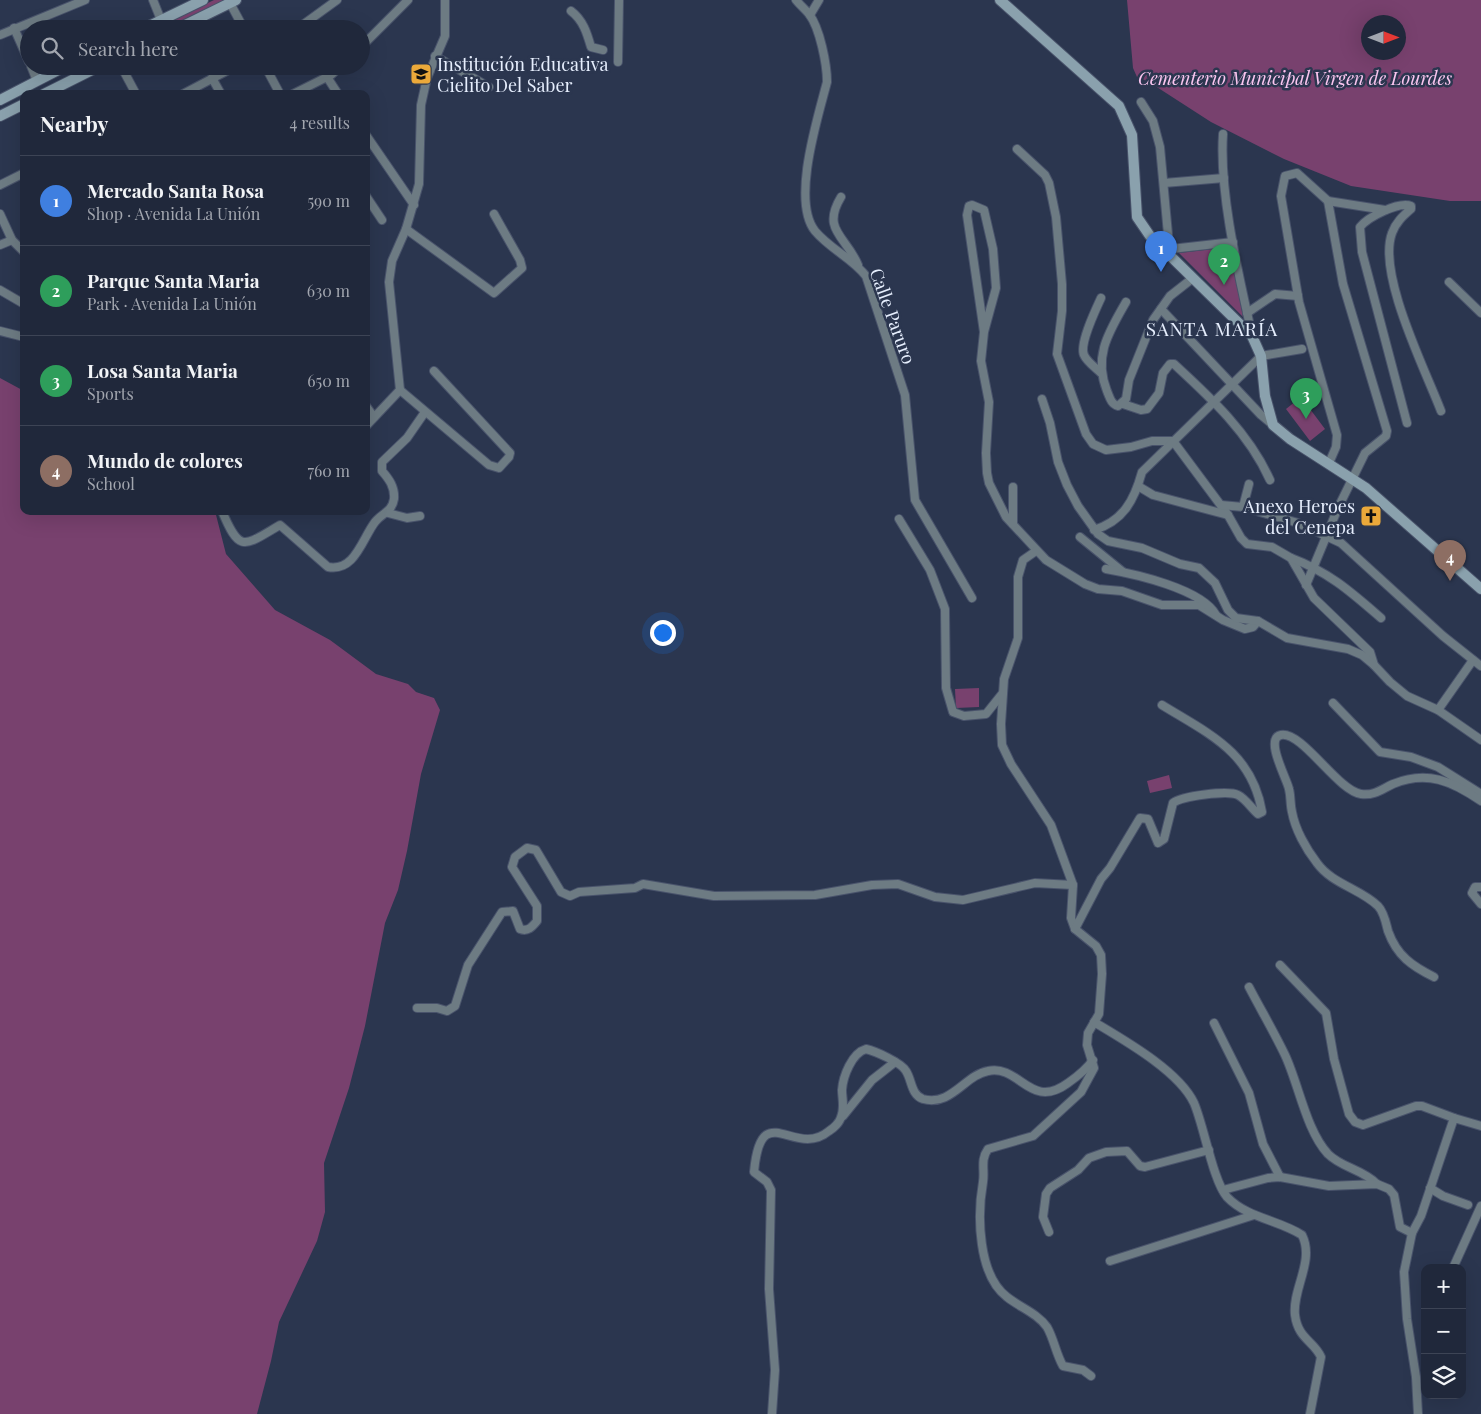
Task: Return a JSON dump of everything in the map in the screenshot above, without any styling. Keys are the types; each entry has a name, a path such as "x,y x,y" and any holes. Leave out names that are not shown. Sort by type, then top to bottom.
{"main road":[{"path":"161,20 203,0"},
{"path":"1000,0 1119,106 1132,135 1137,217 1150,236 1170,252 1193,278 1252,336 1262,356 1265,396 1273,425 1290,439 1352,478 1481,589"},
{"path":"196,20 233,2"},
{"path":"0,100 49,75"},
{"path":"52,90 82,75"},
{"path":"1,112 20,105"}],"street":[{"path":"34,20 85,0"},
{"path":"153,0 161,20"},
{"path":"309,20 337,0"},
{"path":"370,38 408,0"},
{"path":"434,371 506,446 510,453 509,457 499,468 495,468 400,390 388,282 392,261 414,205 421,167 421,105 427,78 445,36 445,0"},
{"path":"618,62 619,0"},
{"name":"Calle Paruro","path":"796,0 810,15 827,68 827,82 808,170 807,214 816,231 832,247 858,265 866,276 905,395 915,500 972,598"},
{"path":"810,15 819,0"},
{"path":"233,2 240,20"},
{"path":"571,11 578,16 591,47 603,50"},
{"path":"0,35 20,26"},
{"path":"14,28 20,42"},
{"path":"435,56 489,87"},
{"path":"35,75 37,81"},
{"path":"126,75 134,90"},
{"path":"190,90 218,75"},
{"path":"270,75 278,90"},
{"path":"301,90 330,75"},
{"path":"327,77 335,90"},
{"path":"212,78 219,90"},
{"path":"1142,102 1152,122 1157,138 1164,183 1170,252 1233,242"},
{"path":"1223,134 1224,178 1233,242 1252,336"},
{"path":"370,141 414,205"},
{"path":"1017,149 1045,175 1049,183 1056,217 1062,284 1062,311 1057,354 1086,434 1093,444 1106,450 1130,448 1152,441 1173,440"},
{"path":"1306,585 1352,478 1365,453 1386,436 1387,432 1343,284 1328,202 1302,175 1297,173 1285,176 1281,196 1298,296 1337,436 1336,447 1329,463"},
{"path":"0,185 20,175"},
{"path":"1164,183 1224,178"},
{"path":"841,198 834,209 832,219 834,229 849,247 858,265"},
{"path":"370,202 382,220"},
{"path":"1328,202 1385,210"},
{"path":"1407,423 1365,262 1360,227 1364,222 1385,210 1406,204 1411,206 1411,209 1399,220 1392,233 1390,266 1398,300 1441,411"},
{"path":"984,332 967,215 968,206 972,205 984,210 993,249 996,288 984,332 982,361 983,382 989,402 986,454 989,483 1006,516 1036,551 1061,571 1098,589 1122,591 1162,605 1200,605 1217,616 1245,629 1253,627 1258,621"},
{"path":"0,214 12,240 20,248"},
{"path":"406,229 494,293 522,268 520,260 494,214"},
{"path":"0,245 12,240"},
{"path":"1123,404 1141,348 1153,320 1170,296 1193,278"},
{"path":"1449,282 1481,313"},
{"path":"0,290 20,302"},
{"path":"1247,313 1275,294 1298,296"},
{"path":"1101,298 1084,340 1083,350 1084,355 1101,373 1114,405 1123,404 1141,410 1147,409 1159,393 1166,368 1172,363 1214,401 1258,453 1270,480"},
{"path":"1101,373 1106,340 1126,302"},
{"path":"1161,309 1261,415 1273,425"},
{"path":"0,331 20,336"},
{"path":"1094,530 1119,518 1138,486 1142,472 1262,356 1302,349"},
{"path":"370,422 400,390"},
{"path":"1042,400 1066,485 1094,530 1108,541 1142,548 1180,564 1199,568 1215,583 1228,610 1236,618 1258,621 1287,638 1348,649 1362,655 1407,696 1438,710 1481,740"},
{"path":"370,412 374,417"},
{"path":"224,515 232,536 239,541 248,543 257,540 280,525 284,526 323,563 337,568 345,565 357,552 374,523 388,513 394,499 394,490 390,480 382,471 382,462 407,438 425,412"},
{"path":"1173,440 1247,544 1272,547 1291,558 1313,566 1343,585 1381,618"},
{"path":"1242,508 1249,484"},
{"path":"1138,486 1153,495 1228,515"},
{"path":"1013,487 1013,524"},
{"path":"1221,505 1242,508 1298,524 1342,543 1443,636 1481,666"},
{"path":"388,513 407,518 420,516"},
{"path":"899,519 930,570 945,609 946,688 953,712 964,716 986,714 1003,692"},
{"path":"1080,537 1124,572"},
{"path":"1036,551 1023,560 1018,577 1018,638 1004,679 1002,745 1011,764 1051,825 1072,885 1071,918 1075,929 1096,946 1101,955 1103,964 1099,1014 1088,1033 1087,1045 1094,1068 1081,1092 1033,1136 988,1149 982,1162 984,1170 979,1219 985,1262 999,1290 1038,1317 1047,1328 1063,1366 1082,1370 1091,1376"},
{"path":"1291,558 1314,598 1370,652 1374,665"},
{"path":"1106,569 1124,572 1191,593 1212,606 1217,616"},
{"path":"1438,710 1473,660"},
{"path":"1333,703 1380,752 1411,756 1438,767 1481,794"},
{"path":"1075,929 1101,879 1110,868 1140,818 1148,819 1156,842 1159,843 1165,836 1170,808 1180,798 1230,793 1242,797 1258,814 1262,812 1258,793 1236,755 1216,738 1162,705"},
{"path":"1434,977 1403,959 1390,934 1380,908 1336,880 1318,865 1302,839 1292,813 1289,789 1274,743 1279,735 1292,738 1325,765 1348,790 1356,793 1376,794 1413,777 1430,777 1453,784 1481,801"},
{"path":"417,1008 436,1008 447,1011 455,1006 468,964 502,912 513,911 520,929 523,930 529,929 537,921 537,906 512,867 515,857 527,848 536,850 558,888 565,895 570,896 579,892 635,888 643,884 714,896 814,895 872,885 898,884 935,897 963,900 1035,883 1072,885"},
{"path":"1481,886 1475,887 1472,893 1481,904"},
{"path":"1280,965 1326,1013 1334,1060 1349,1114 1353,1121 1363,1125 1416,1106 1422,1106 1481,1126"},
{"path":"1249,987 1286,1056 1317,1139 1329,1155 1344,1165 1361,1171 1377,1184 1392,1191 1396,1200 1400,1227 1412,1233"},
{"path":"1094,1022 1150,1057 1182,1085 1193,1102 1223,1190 1233,1202 1254,1215 1298,1232 1304,1239 1306,1246 1302,1281 1297,1294 1295,1314 1302,1334 1321,1357 1310,1414"},
{"path":"1214,1023 1249,1093 1263,1144 1280,1177"},
{"path":"841,1118 843,1080 861,1051 872,1050 902,1065 916,1094 922,1099 930,1100 950,1095 976,1074 989,1070 1008,1075 1034,1091 1049,1092 1060,1089 1087,1070 1093,1060"},
{"path":"772,1414 774,1370 769,1289 771,1190 770,1186 754,1172 757,1147 769,1133 775,1132 796,1139 817,1139 830,1131 872,1080 895,1062"},
{"path":"1418,1414 1416,1377 1407,1320 1404,1272 1412,1233 1454,1118"},
{"path":"1049,1232 1043,1217 1046,1194 1050,1188 1078,1170 1089,1158 1106,1152 1127,1151 1140,1166 1145,1168 1209,1150"},
{"path":"1223,1190 1268,1178 1280,1177 1329,1186 1377,1184"},
{"path":"1430,1188 1443,1196 1468,1205"},
{"path":"1455,1264 1481,1206"},
{"path":"1110,1261 1254,1215"}],"green space":[{"path":"214,0 225,0 183,20 173,20"},
{"name":"Cementerio Municipal Virgen de Lourdes","path":"1127,0 1481,0 1481,201 1450,201 1351,186 1284,159 1211,122 1149,82 1137,77 1133,68"},
{"path":"1230,247 1243,317 1179,253"},
{"path":"0,378 20,389 20,515 216,515 226,554 275,610 330,640 376,674 408,684 416,692 434,698 440,710 421,774 398,890 385,923 365,1026 349,1088 324,1163 325,1212 317,1241 279,1322 257,1414 0,1414"},
{"path":"1301,397 1325,429 1310,441 1286,409"},
{"path":"979,688 979,707 956,708 955,689"},
{"path":"1169,775 1172,788 1150,793 1147,781"}],"place":[{"name":"Institución Educativa Cielito Del Saber","path":"421,74"},
{"name":"Mercado Santa Rosa","path":"1161,272"},
{"name":"Parque Santa Maria","path":"1224,285"},
{"name":"Losa Santa Maria","path":"1306,419"},
{"name":"Anexo Heroes del Cenepa","path":"1371,516"},
{"name":"Mundo de colores","path":"1450,581"}],"district":[{"name":"SANTA MARÍA","path":"1212,328"}]}
